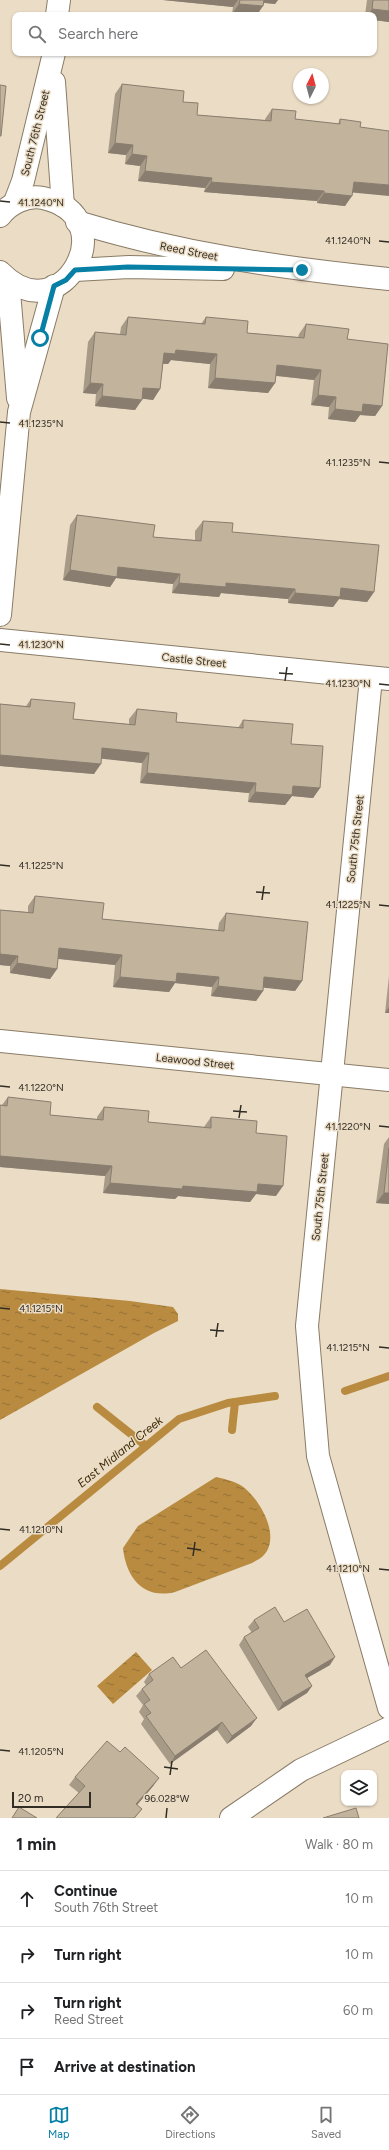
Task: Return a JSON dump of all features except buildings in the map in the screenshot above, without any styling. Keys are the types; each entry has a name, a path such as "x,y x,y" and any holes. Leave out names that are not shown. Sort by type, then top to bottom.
{"street":[{"path":"57,12 59,0"},
{"name":"South 76th Street","path":"53,58 63,206"},
{"name":"South 76th Street","path":"4,212 23,181 53,58"},
{"path":"4,212 27,198 40,197 52,200 63,206 77,222 82,233 83,246 81,258 75,270 66,280 54,286 42,290 30,290 4,276"},
{"name":"Reed Street","path":"77,222 128,238 190,252 302,270 389,279"},
{"name":"Reed Street","path":"75,270 128,267 302,270"},
{"path":"4,276 19,412"},
{"path":"0,615 19,412 54,286"},
{"name":"Castle Street","path":"0,640 380,678"},
{"name":"South 75th Street","path":"380,678 332,1074 307,1326 318,1456 389,1708"},
{"name":"Leawood Street","path":"0,1041 389,1080"},
{"path":"231,1818 301,1770 389,1728"}],"water":[{"path":"0,1289 130,1301 173,1307 178,1314 178,1321 0,1420"},
{"path":"216,1477 233,1481 242,1486 256,1500 262,1509 269,1529 270,1539 268,1548 263,1556 252,1563 175,1592 164,1594 154,1593 145,1589 132,1577 125,1559 123,1548 138,1526"},
{"path":"136,1652 152,1670 113,1704 97,1686"}],"waterway":[{"name":"East Midland Creek","path":"345,1391 389,1376"},
{"name":"East Midland Creek","path":"0,1566 179,1419 228,1403 275,1396"},
{"path":"232,1430 235,1402"},
{"path":"97,1407 146,1446"}],"route":[{"path":"40,338 54,286 66,280 75,270 128,267 302,270"}]}
